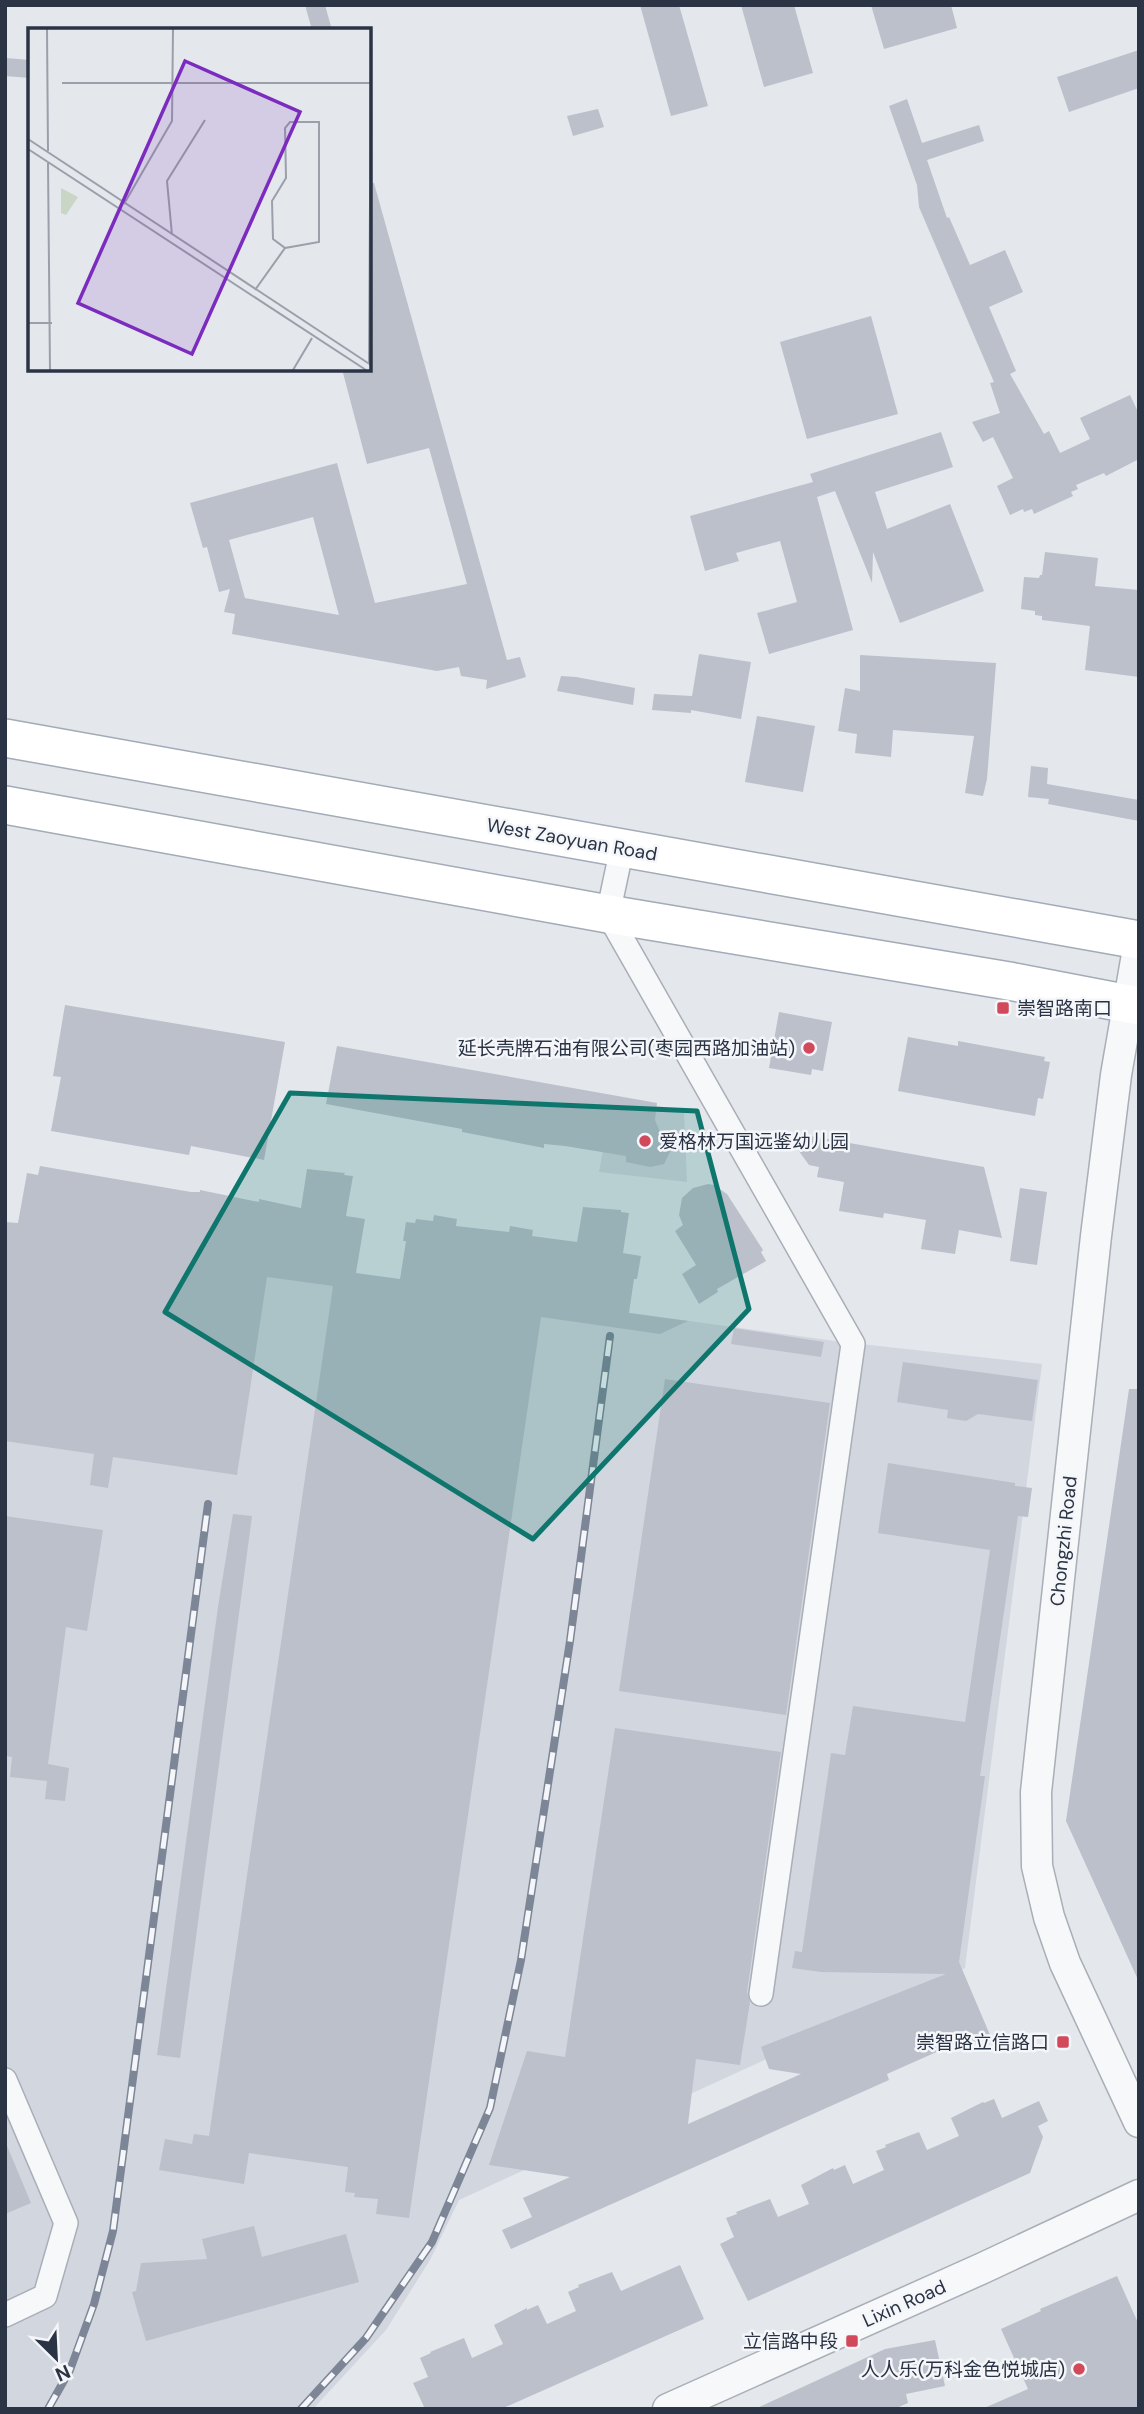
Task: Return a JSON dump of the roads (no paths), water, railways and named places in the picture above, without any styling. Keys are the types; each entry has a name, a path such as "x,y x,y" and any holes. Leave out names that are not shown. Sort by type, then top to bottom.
{"main road":[{"name":"West Zaoyuan Road","path":"5,738 1139,941"},
{"path":"5,806 1133,1005"}],"street":[{"path":"622,848 608,914 853,1344 761,1994"},
{"name":"Chongzhi Road","path":"1139,941 1133,1005 1096,1236 1036,1792 1037,1866 1049,1917 1066,1964 1139,2122"},
{"path":"5,2080 66,2222 46,2295 5,2315"},
{"name":"Lixin Road","path":"668,2409 984,2268 1139,2195"}],"railway":[{"path":"301,2409 366,2338 432,2242 490,2108 521,1960 570,1641 610,1336"},
{"path":"48,2409 70,2370 94,2304 113,2231 208,1504"}],"place":[{"name":"崇智路南口","path":"1003,1008"},
{"name":"延长壳牌石油有限公司(枣园西路加油站)","path":"809,1048"},
{"name":"爱格林万国远鉴幼儿园","path":"645,1141"},
{"name":"崇智路立信路口","path":"1063,2042"},
{"name":"立信路中段","path":"852,2341"},
{"name":"人人乐(万科金色悦城店)","path":"1079,2369"}]}
